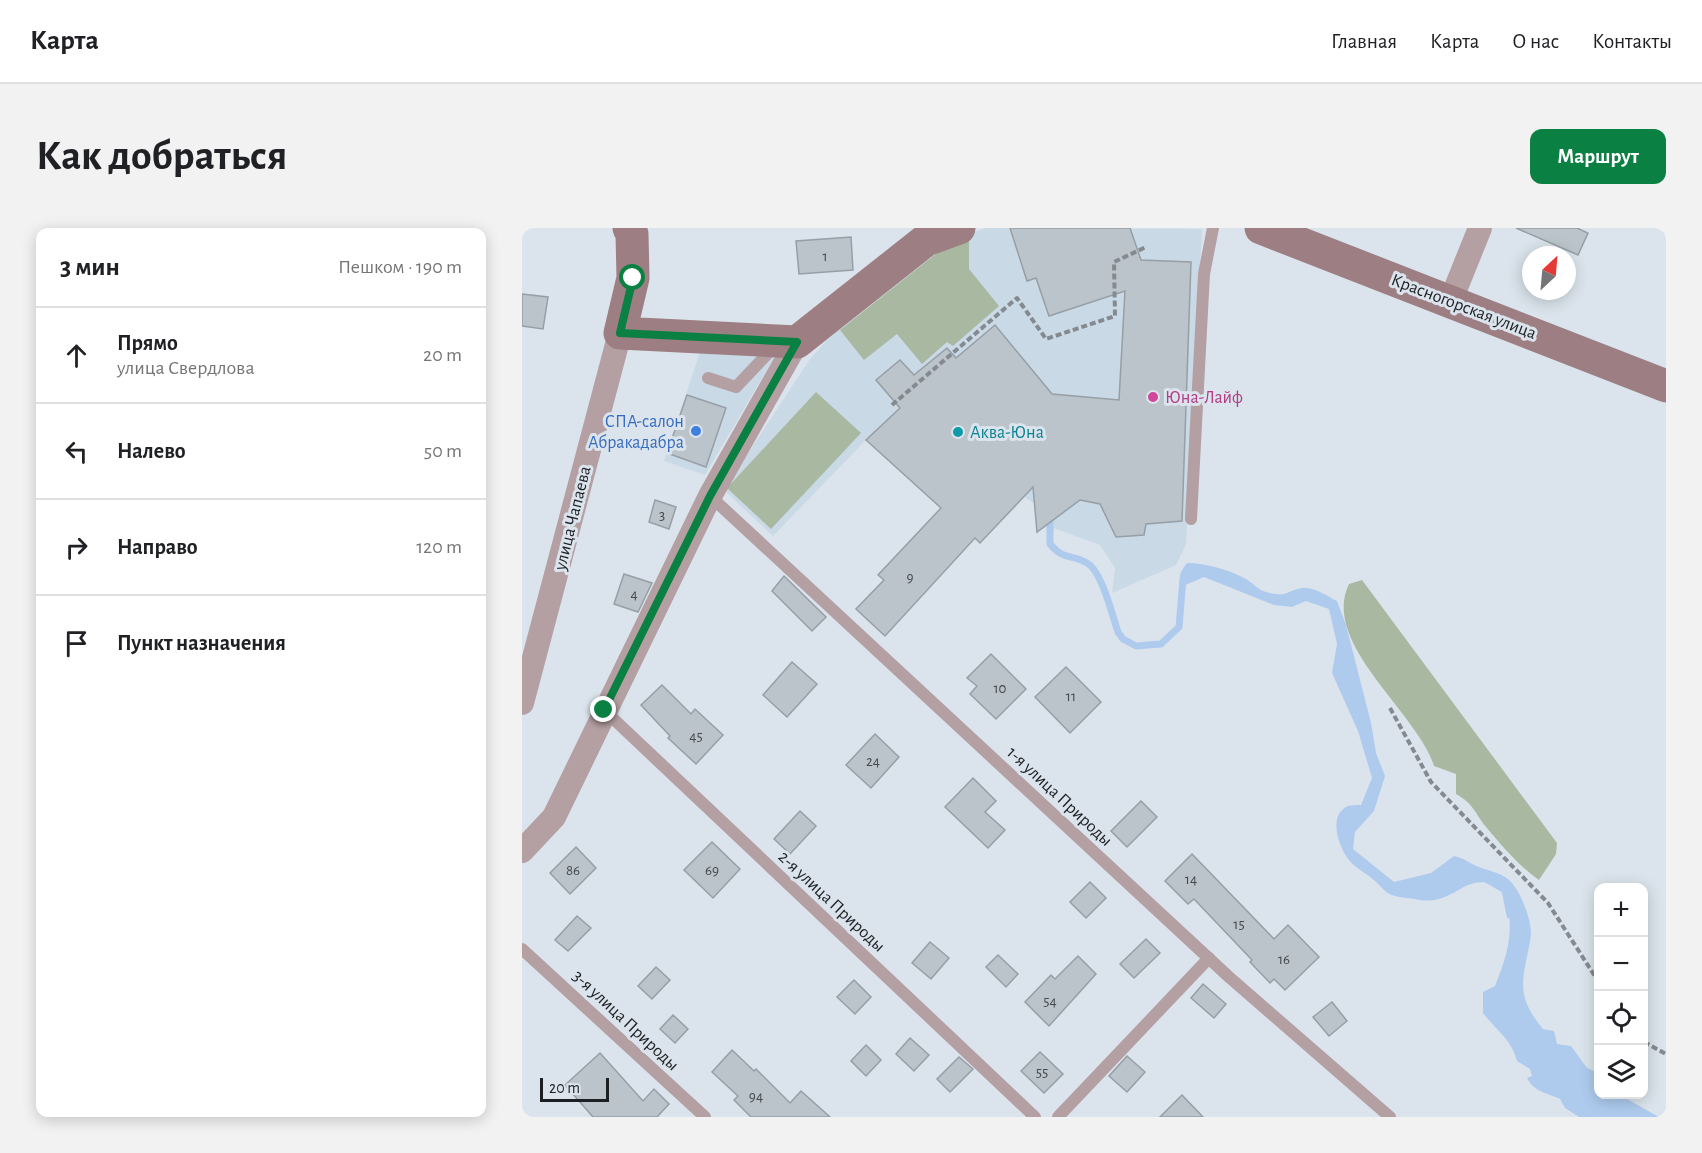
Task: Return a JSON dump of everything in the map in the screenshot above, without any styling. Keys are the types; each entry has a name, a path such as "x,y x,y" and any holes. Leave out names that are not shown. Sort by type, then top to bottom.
{"street":[{"path":"629,228 632,234 633,278 620,333 788,341"},
{"path":"522,851 554,817 604,710 788,341 926,240 959,228"},
{"name":"Красногорская улица","path":"1261,228 1451,300 1666,386"},
{"path":"1451,300 1480,228"},
{"name":"улица Чапаева","path":"522,703 620,333"}],"lane":[{"path":"1191,519 1204,274 1213,228"},
{"path":"708,378 736,387 788,341"},
{"name":"1-я улица Природы","path":"710,496 1209,958 1390,1117"},
{"name":"2-я улица Природы","path":"604,710 1035,1117"},
{"name":"3-я улица Природы","path":"522,949 705,1117"},
{"path":"1058,1117 1209,958"}],"path":[{"path":"892,405 1017,298 1046,339 1115,316 1114,262 1146,247"},
{"path":"1390,708 1431,782 1548,903 1594,973"},
{"path":"1648,1044 1666,1053"}],"shaded area":[{"path":"986,228 1202,229 1186,545 1176,565 1112,593 1115,568 1100,545 1045,525 1035,504 1024,497 980,543 866,440 773,536 724,490 810,359 827,340 952,241"},
{"path":"702,346 759,348 774,358 705,475 664,461"}],"green space":[{"path":"969,233 969,269 999,306 953,346 947,342 922,364 897,334 864,360 840,330 952,241"},
{"path":"816,392 861,433 771,529 727,488"},
{"path":"1362,580 1557,843 1556,854 1539,880 1511,855 1470,805 1456,794 1456,774 1434,766 1425,745 1359,654 1348,630 1344,607 1349,584"}],"water":[{"path":"1187,563 1202,564 1240,576 1260,590 1273,594 1311,588 1337,601 1346,625 1371,723 1376,753 1385,776 1374,811 1355,832 1353,849 1394,882 1431,873 1454,856 1508,879 1521,897 1531,927 1523,985 1526,1002 1534,1017 1543,1029 1554,1031 1557,1044 1571,1046 1587,1068 1594,1071 1594,1099 1627,1099 1659,1117 1579,1117 1565,1108 1560,1099 1537,1089 1530,1083 1527,1078 1532,1076 1530,1069 1517,1061 1507,1041 1483,1013 1483,992 1495,986 1509,939 1510,928 1505,890 1480,882 1470,884 1443,898 1419,900 1398,897 1387,892 1354,866 1345,855 1337,832 1338,817 1348,806 1361,805 1372,778 1358,731 1332,673 1337,644 1329,609 1306,601 1292,607 1274,605 1204,577 1183,586 1180,579"}],"building":[{"path":"1010,228 1130,228 1141,260 1191,262 1182,521 1146,524 1144,535 1116,537 1100,504 1080,500 1037,532 1033,487 980,543 975,538 885,636 856,609 884,580 878,575 941,508 866,440 900,408 876,380 900,360 914,375 947,348 956,358 995,325 1052,394 1119,400 1125,291 1049,316 1036,278 1027,281"},
{"path":"1516,228 1577,228 1588,233 1578,255 1576,246 1557,246"},
{"path":"851,237 853,270 799,274 796,241"},
{"path":"522,294 548,297 543,329 522,326"},
{"name":"СПА-салон Абракадабра","path":"687,395 726,408 706,467 667,453"},
{"path":"655,500 676,507 669,529 649,522"},
{"path":"624,574 652,583 638,612 614,604"},
{"path":"784,576 826,617 812,631 772,591"},
{"path":"991,654 1026,689 996,719 970,694 977,686 967,678"},
{"path":"792,662 817,684 787,717 763,695"},
{"path":"1066,667 1101,702 1070,733 1035,697"},
{"path":"662,685 691,714 695,709 723,735 696,764 668,738 670,736 641,705"},
{"path":"875,734 899,757 871,788 846,765"},
{"path":"973,778 996,801 985,812 1005,830 988,848 945,807"},
{"path":"1141,801 1157,817 1127,847 1111,831"},
{"path":"800,811 816,826 790,854 774,839"},
{"path":"712,842 740,869 713,898 684,870"},
{"path":"576,847 596,868 570,894 550,873"},
{"path":"1192,854 1274,939 1288,925 1319,957 1285,990 1274,979 1270,983 1250,962 1252,960 1194,899 1188,904 1165,881"},
{"path":"1090,882 1106,898 1086,918 1070,902"},
{"path":"577,916 591,928 568,951 555,940"},
{"path":"1146,939 1160,953 1134,978 1120,964"},
{"path":"930,942 949,958 931,979 912,963"},
{"path":"998,955 1018,974 1006,987 986,967"},
{"path":"1078,956 1096,974 1049,1026 1025,1002 1051,975 1055,979"},
{"path":"656,967 670,980 652,999 638,986"},
{"path":"854,980 871,997 855,1014 837,997"},
{"path":"1203,984 1226,1004 1214,1018 1191,998"},
{"path":"1332,1002 1347,1021 1329,1036 1313,1017"},
{"path":"673,1015 688,1029 675,1043 660,1029"},
{"path":"910,1038 929,1055 914,1071 896,1054"},
{"path":"866,1045 881,1060 866,1076 851,1061"},
{"path":"732,1050 754,1071 756,1069 790,1103 801,1091 830,1117 751,1117 734,1100 738,1096 712,1072"},
{"path":"1040,1052 1063,1074 1044,1093 1021,1071"},
{"path":"600,1053 643,1101 654,1089 669,1104 657,1117 593,1117 565,1085"},
{"path":"1127,1056 1145,1072 1127,1092 1109,1076"},
{"path":"959,1057 973,1069 950,1092 937,1079"},
{"path":"1182,1095 1203,1117 1160,1117"}],"waterway":[{"path":"1050,520 1050,544 1060,553 1082,560 1092,568 1102,584 1118,632 1123,639 1136,646 1161,644 1179,627 1183,579"},
{"path":"1488,880 1505,890 1510,915"}],"place":[{"name":"Юна-Лайф","path":"1153,397"},
{"name":"СПА-салон Абракадабра","path":"696,431"},
{"name":"Аква-Юна","path":"958,432"}],"route":[{"path":"604,710 710,496 797,342 620,333 633,278"}]}
